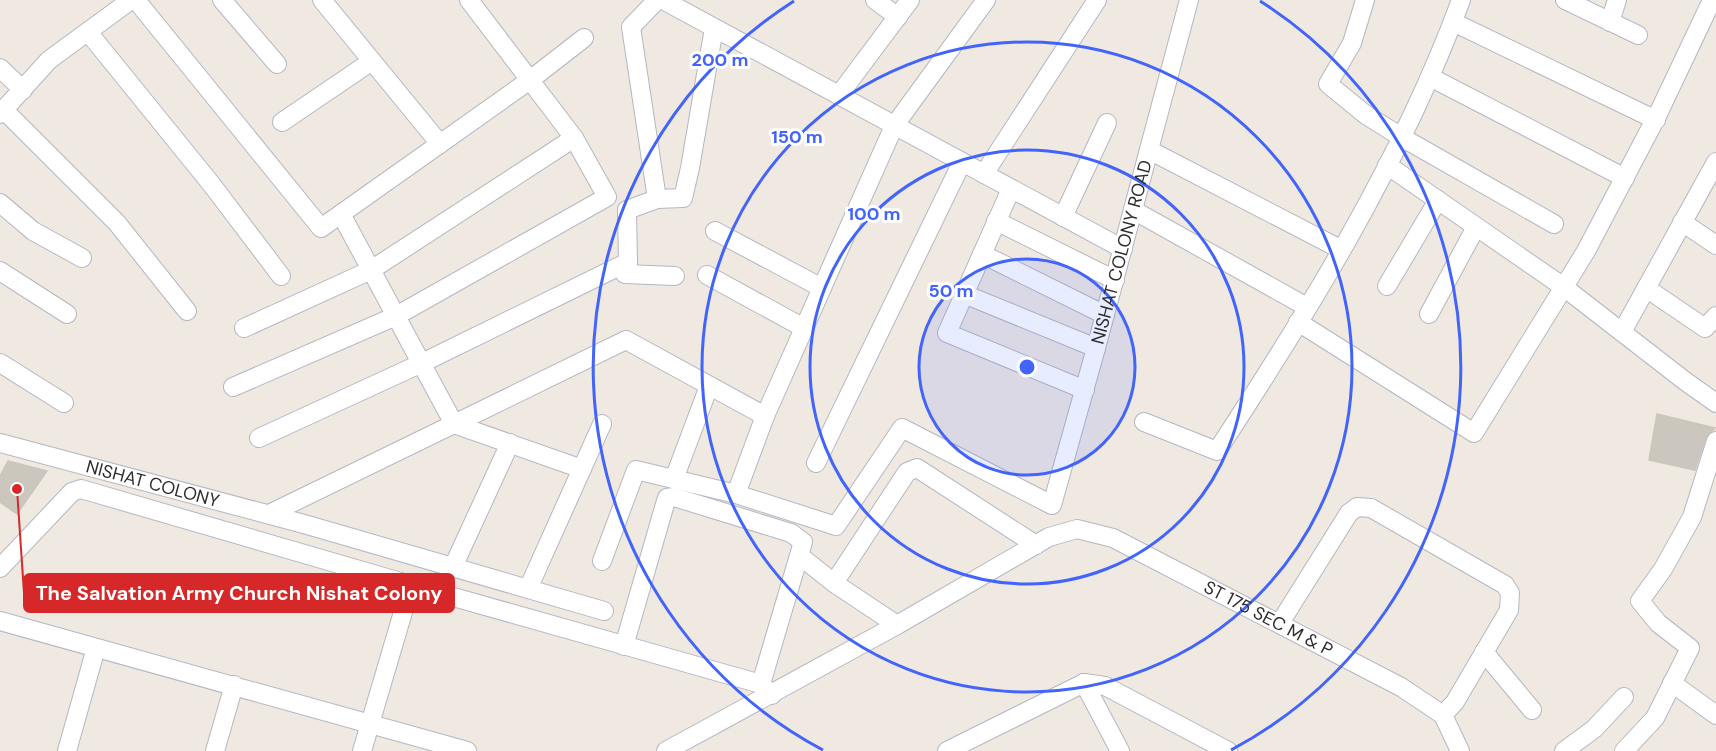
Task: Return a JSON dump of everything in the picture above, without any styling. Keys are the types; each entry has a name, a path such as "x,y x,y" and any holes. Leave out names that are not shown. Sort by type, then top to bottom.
{"street":[{"path":"131,0 49,60 2,112 117,223 186,311"},
{"path":"136,0 321,228 530,80 584,38"},
{"path":"222,0 277,64"},
{"path":"322,0 440,144"},
{"path":"233,387 396,316 607,197 574,138 469,0"},
{"path":"657,0 631,27 657,199"},
{"path":"663,0 1123,249"},
{"path":"875,0 897,17"},
{"path":"839,96 910,0"},
{"path":"602,561 636,470 736,494 765,416 894,126 986,0"},
{"path":"984,174 1097,0"},
{"name":"NISHAT COLONY ROAD","path":"736,494 836,526 903,428 1052,505 1115,280 1189,0"},
{"path":"1365,0 1352,43 1328,84 1366,114 1403,138 1554,224"},
{"path":"1144,422 1217,451 1303,315 1403,138 1461,0"},
{"path":"1565,0 1638,35"},
{"path":"1610,22 1617,0"},
{"path":"1133,210 1303,315 1474,433 1565,288 1656,120 1712,0"},
{"path":"1453,22 1656,120"},
{"path":"675,276 625,274 628,262 627,210 657,199 683,198 714,28"},
{"path":"88,32 212,185 281,276"},
{"path":"282,122 372,61"},
{"path":"0,69 22,90"},
{"path":"1430,77 1625,178"},
{"path":"1063,217 1107,123"},
{"path":"244,328 371,270 574,138"},
{"path":"1149,150 1340,249"},
{"path":"816,463 962,162"},
{"path":"1622,332 1716,162"},
{"path":"1387,165 1565,288 1716,403"},
{"path":"1011,189 947,333 1084,390"},
{"path":"1388,286 1438,200"},
{"path":"0,202 33,231 82,258"},
{"path":"341,214 454,423 582,469"},
{"path":"996,221 1115,280"},
{"path":"1682,222 1716,245"},
{"path":"1429,314 1476,227"},
{"path":"714,231 822,288"},
{"path":"982,254 1105,315"},
{"path":"259,438 422,363 628,262"},
{"path":"0,271 67,315"},
{"path":"707,275 804,328"},
{"path":"1646,288 1705,328 1716,316"},
{"path":"964,294 1096,348"},
{"path":"269,514 626,340 765,416"},
{"path":"0,363 64,403"},
{"path":"674,479 709,386"},
{"path":"528,589 602,424"},
{"path":"1624,751 1654,718 1690,648 1658,622 1640,601 1664,569 1692,518 1716,441"},
{"name":"NISHAT COLONY","path":"0,443 269,514 604,611"},
{"path":"453,567 510,443"},
{"path":"834,583 907,472 917,468 1043,541"},
{"path":"0,568 72,492 81,489 767,689 803,542 790,533 674,497 667,498 624,646"},
{"path":"1280,623 1349,513 1357,507 1371,508 1505,585 1510,593 1509,610 1455,702 1443,715 1460,751"},
{"name":"ST 175 SEC M & P","path":"666,751 767,689 897,625 1043,541 1077,529 1113,538 1401,687 1443,715"},
{"path":"800,556 834,583 897,625"},
{"path":"362,751 411,585"},
{"path":"0,621 467,751"},
{"path":"67,751 96,648"},
{"path":"1484,652 1532,710"},
{"path":"1084,683 1120,751"},
{"path":"951,750 1084,683 1105,686 1228,751"},
{"path":"1672,683 1716,715"},
{"path":"215,751 234,685"},
{"path":"1564,751 1594,729 1624,698"}],"building":[{"path":"1657,414 1715,428 1706,437 1695,470 1649,460"},
{"path":"8,461 47,471 17,514 0,502 0,476"}],"place":[{"name":"The Salvation Army Church Nishat Colony","path":"17,489"}]}
